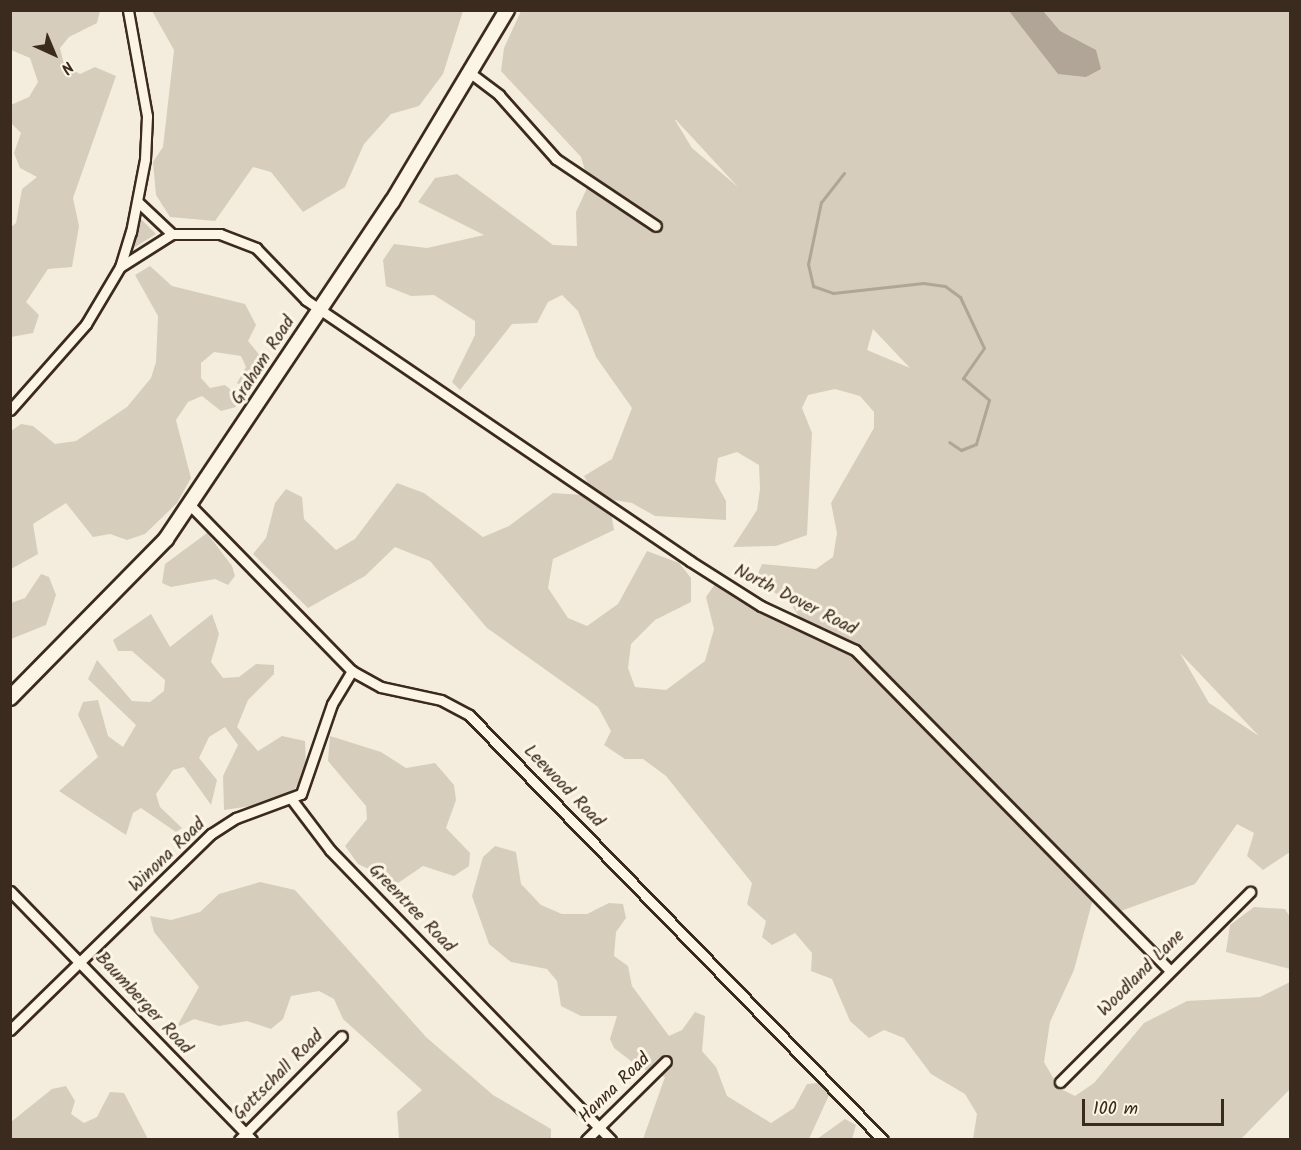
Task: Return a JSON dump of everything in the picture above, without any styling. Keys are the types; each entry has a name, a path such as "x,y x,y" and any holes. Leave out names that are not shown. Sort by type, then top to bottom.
{"main road":[{"name":"Graham Road","path":"10,698 133,579 190,505 392,202 507,10"}],"street":[{"path":"10,410 73,343 120,267 138,202 147,140 146,97 128,10"},
{"path":"469,72 499,95 556,159 656,226"},
{"path":"120,267 172,234 138,202"},
{"name":"North Dover Road","path":"172,234 212,233 247,244 320,308 722,582 855,650 1169,969"},
{"name":"Leewood Road","path":"190,505 352,671 381,687 449,702 469,715 883,1140"},
{"path":"293,801 307,785 332,704 352,671"},
{"name":"Winona Road","path":"10,1030 211,834 243,815 293,801"},
{"name":"Greentree Road","path":"293,801 330,850 611,1140"},
{"name":"Baumberger Road","path":"10,891 82,962 246,1137"},
{"name":"Woodland Lane","path":"1060,1082 1169,969 1250,892"},
{"name":"Gottschall Road","path":"246,1137 342,1036"},
{"name":"Hanna Road","path":"586,1140 666,1061"}],"shaded area":[{"path":"11,10 100,11 97,23 69,37 60,48 64,65 80,74 95,67 116,76 73,198 79,226 72,267 48,269 26,302 39,315 33,333 11,337 11,227 16,223 22,189 37,177 20,168 14,153 21,133 11,123 11,105 29,97 38,82 30,58 11,50"},
{"path":"152,11 463,11 443,74 419,106 391,114 364,144 345,187 303,212 271,172 253,167 215,221 170,217 156,195 153,162 163,147 174,50"},
{"path":"521,11 1290,11 1290,852 1263,870 1247,856 1254,833 1237,824 1195,884 1118,912 1094,895 1074,970 1050,1022 1044,1062 1059,1088 1075,1096 1094,1083 1144,1023 1187,1001 1260,997 1290,982 1290,1089 1241,1139 973,1139 977,1114 965,1094 931,1074 904,1038 884,1030 869,1038 850,1021 832,979 811,971 812,953 795,933 772,945 762,937 766,921 747,904 752,883 666,776 643,759 625,759 604,745 611,731 598,707 487,628 430,561 395,547 365,576 308,608 253,554 266,538 275,503 286,489 302,497 304,519 336,550 355,539 397,483 424,493 483,537 509,526 553,493 583,495 610,507 614,530 553,559 548,588 568,618 587,626 618,604 647,551 679,563 691,578 691,602 655,620 631,644 628,668 635,687 666,690 705,661 714,629 706,597 718,580 804,625 789,601 755,581 762,564 816,569 833,557 837,533 831,503 874,428 874,412 860,396 835,389 808,395 802,408 812,433 807,535 776,546 733,547 757,510 760,489 759,465 737,452 718,458 715,481 726,501 726,520 655,516 632,503 596,497 584,476 612,459 632,408 596,357 578,311 562,295 548,302 537,323 512,324 460,390 452,382 475,335 475,321 434,295 411,296 386,286 383,260 394,244 427,248 484,235 418,202 435,178 457,174 553,245 577,246 576,212 589,184 581,157 501,71 504,48","holes":["676,120 738,187 692,148","873,329 910,368 867,350","1180,653 1259,736 1209,703"]},
{"path":"1009,11 1043,11 1060,31 1096,50 1101,69 1086,77 1058,74"},
{"path":"141,219 156,234 132,249 132,247"},
{"path":"150,266 172,286 245,304 256,325 248,341 266,363 242,387 237,383 246,367 241,356 214,352 201,363 201,378 210,388 225,385 237,395 236,407 221,411 202,396 188,402 176,420 191,478 177,503 145,534 127,540 110,534 93,537 66,503 33,524 38,554 11,569 11,431 21,424 33,426 55,444 76,441 127,407 151,378 156,362 158,316 135,275"},
{"path":"207,533 232,566 235,576 228,585 215,579 171,587 162,583 165,564"},
{"path":"41,574 49,577 56,595 46,625 11,639 11,603 25,598"},
{"path":"151,614 170,647 212,614 219,634 211,662 223,678 239,677 256,664 274,665 274,674 248,700 237,727 258,751 282,736 305,741 306,769 295,789 271,803 224,810 223,776 238,745 225,727 209,737 199,758 217,780 211,805 184,767 173,770 156,794 160,807 182,828 176,832 141,808 133,813 126,835 59,791 98,757 78,715 83,702 98,700 108,736 123,747 136,725 88,679 97,660 132,701 150,702 164,691 165,680 132,651 118,651 113,640"},
{"path":"330,736 381,752 406,768 435,763 454,785 456,800 446,828 470,853 469,866 454,876 423,866 398,883 358,864 345,846 367,819 366,806 328,761"},
{"path":"495,846 516,852 521,884 541,905 562,914 587,914 609,903 623,904 626,918 616,932 614,956 628,966 632,986 669,1036 682,1030 695,1012 705,1016 702,1051 716,1067 727,1096 771,1123 794,1108 807,1084 819,1083 830,1093 809,1139 643,1139 665,1077 640,1068 614,1048 610,1039 617,1016 581,1016 561,1006 557,981 547,969 511,962 489,944 472,896 483,857"},
{"path":"260,882 295,890 426,1037 493,1095 551,1129 551,1139 399,1139 397,1112 422,1090 343,1019 334,999 319,991 291,996 283,1019 271,1029 247,1021 219,1026 194,1019 176,1028 199,987 154,932 150,916 171,920 200,912 219,894"},
{"path":"1254,907 1285,909 1290,917 1290,969 1226,952 1230,925"},
{"path":"66,1086 75,1101 71,1114 84,1123 97,1117 110,1092 124,1093 148,1139 11,1139 11,1122 52,1089"},
{"path":"845,1119 856,1125 852,1139 817,1139"}],"waterway":[{"path":"844,173 821,202 808,264 813,286 833,293 923,283 945,286 960,297 984,348 963,378 989,400 976,444 961,450 949,442"}]}
